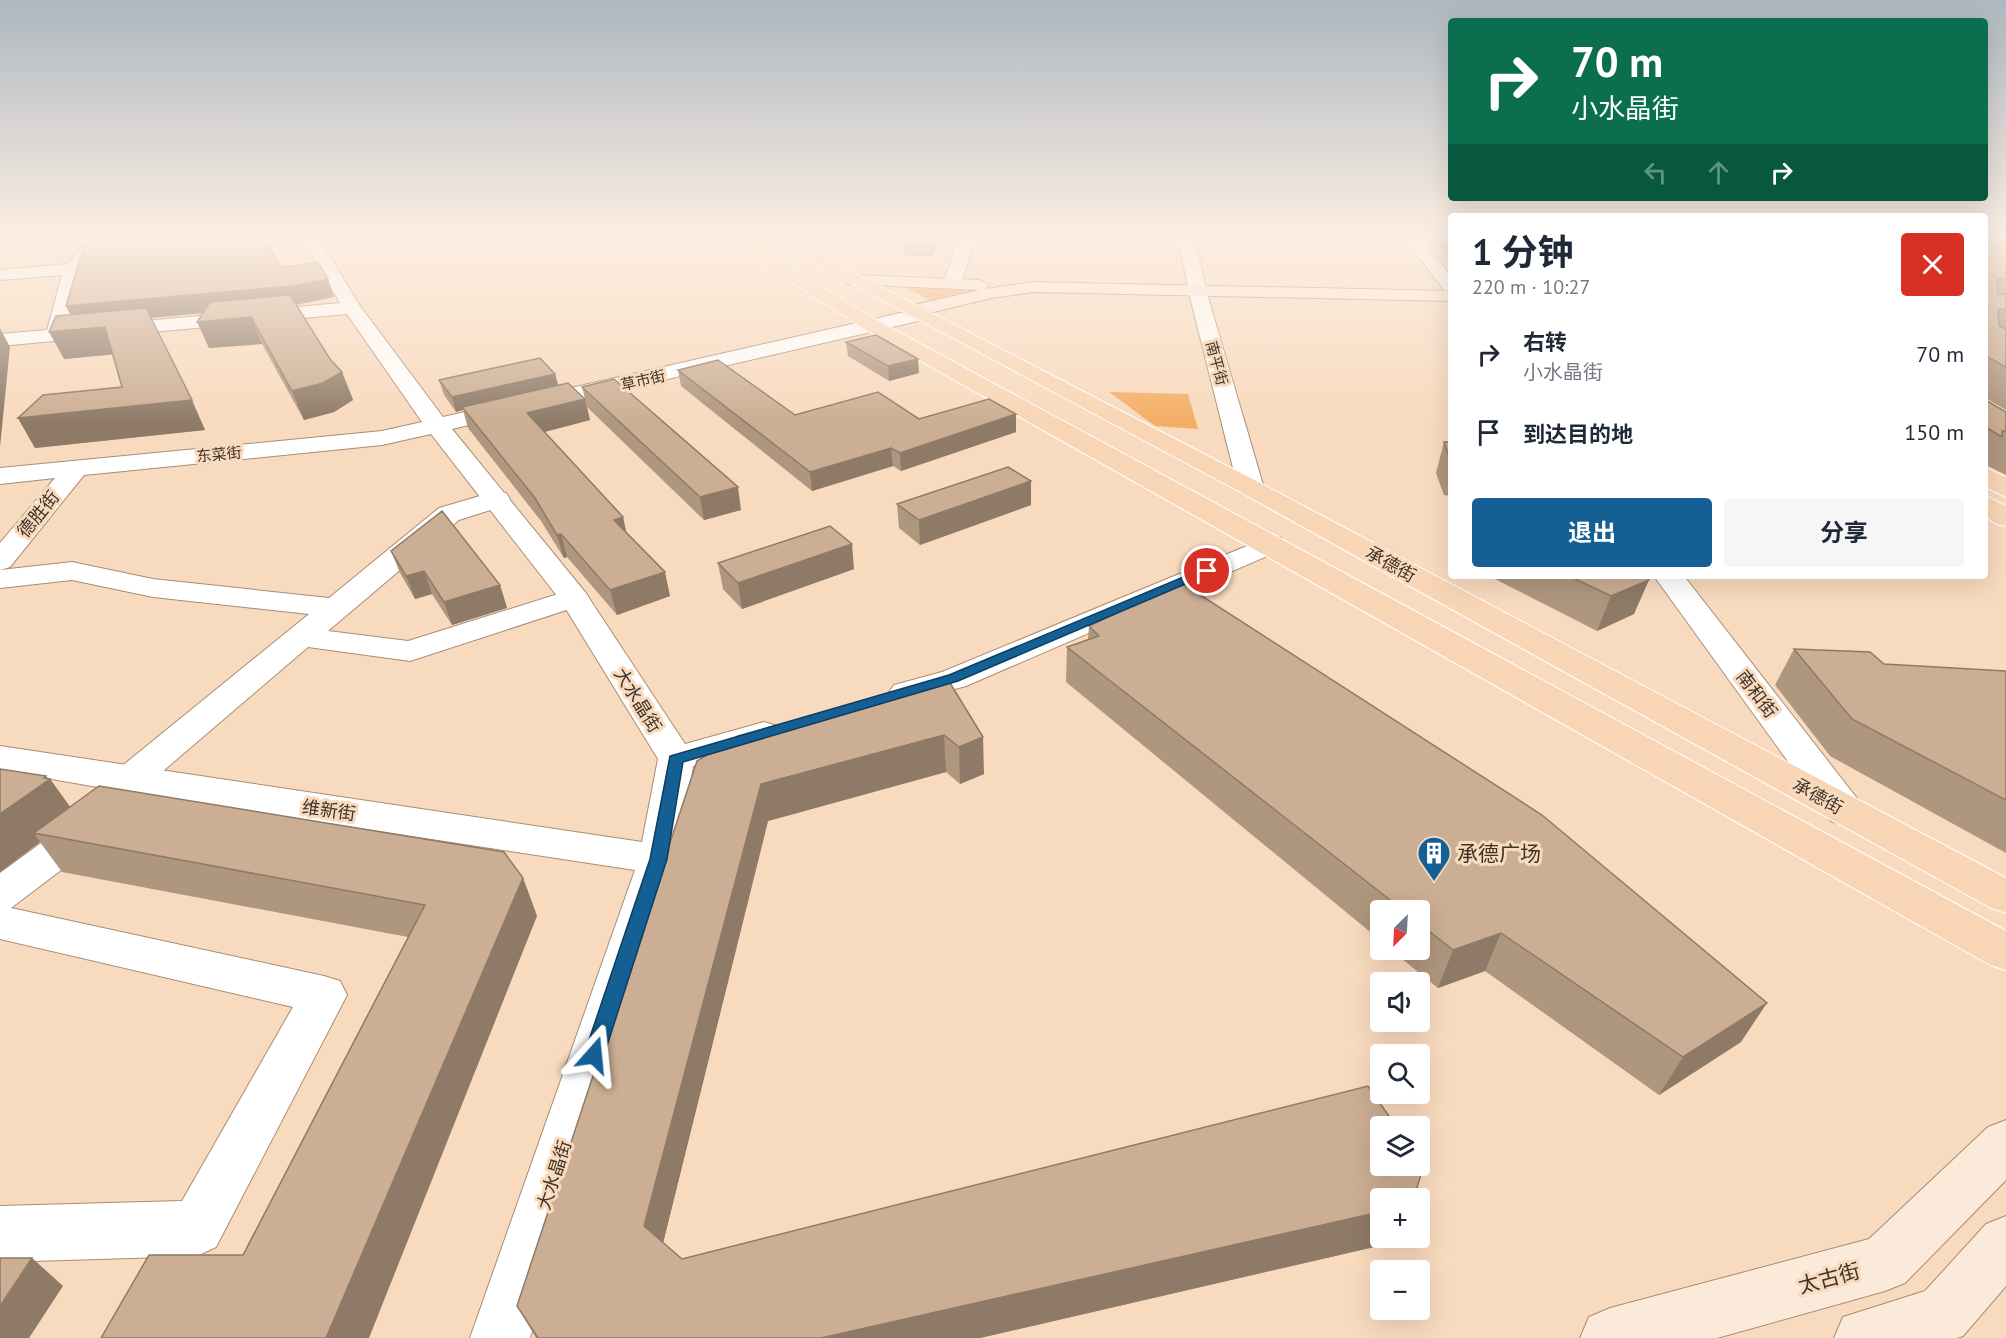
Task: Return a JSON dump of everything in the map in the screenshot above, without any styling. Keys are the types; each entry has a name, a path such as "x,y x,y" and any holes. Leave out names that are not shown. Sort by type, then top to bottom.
{"main road":[{"path":"830,299 873,326 2006,952"},
{"name":"承德街","path":"890,299 1251,488 2006,897"},
{"path":"920,316 976,299"},
{"path":"920,316 999,299"},
{"path":"1370,299 1448,302"},
{"path":"1988,477 2006,489"},
{"path":"1988,505 2006,518"},
{"name":"太古街","path":"1610,1338 1885,1263 2006,1144"},
{"path":"1864,1338 1942,1315 2006,1244"}],"street":[{"path":"55,336 64,299"},
{"name":"大水晶街","path":"347,299 438,427 574,598 676,759 659,859 500,1338"},
{"name":"南平街","path":"1200,299 1251,488"},
{"path":"0,340 352,308"},
{"name":"草市街","path":"438,427 920,316"},
{"name":"东菜街","path":"0,476 382,438 438,427"},
{"name":"德胜街","path":"0,561 76,468"},
{"path":"0,895 139,782 301,637 449,514 497,499"},
{"path":"876,701 954,678 1271,544"},
{"path":"0,579 72,571 153,588 336,608"},
{"name":"南和街","path":"1670,579 1845,811"},
{"path":"301,637 410,651 574,598"},
{"path":"676,759 798,724"},
{"name":"维新街","path":"0,759 139,782 659,859"},
{"path":"0,922 324,995 197,1228 0,1234"}],"shaded area":[{"path":"1109,392 1188,394 1198,429 1155,426"}],"building":[{"path":"68,299 140,299 66,306"},
{"path":"293,299 330,359 342,372 323,383 292,391 251,317 197,322 210,302"},
{"path":"1988,299 2006,299 2006,311 1998,310 1999,326 2006,329 2006,367 1988,357"},
{"path":"146,308 192,400 18,418 43,395 122,387 105,327 49,332 56,316"},
{"path":"876,335 918,359 888,366 846,342"},
{"path":"540,358 555,374 452,397 439,380"},
{"path":"718,360 795,415 878,392 919,419 989,399 1016,414 900,453 891,448 810,472 678,370"},
{"path":"614,379 738,487 700,497 582,387"},
{"path":"568,383 585,399 527,413 623,517 614,520 665,572 610,590 561,534 557,535 535,498 462,407"},
{"path":"1988,401 2006,412 2006,431 2002,431 2002,437 1988,428"},
{"path":"1444,442 1448,442 1448,453"},
{"path":"1008,467 1031,481 919,520 897,504"},
{"path":"442,511 500,585 444,602 424,571 406,576 391,551"},
{"path":"830,526 852,544 738,583 718,563"},
{"path":"1575,579 1649,580 1611,596"},
{"name":"承德广场","path":"1180,582 1542,815 1767,1003 1683,1057 1501,933 1453,950 1430,932 1430,900 1390,900 1067,647 1099,636 1089,626"},
{"path":"1794,649 1870,652 1884,664 2006,671 2006,800 1852,719"},
{"path":"947,678 983,737 959,747 944,735 761,784 644,1226 682,1259 1368,1086 1370,1104 1381,1104 1389,1116 1370,1116 1370,1176 1420,1176 1417,1188 1370,1188 1370,1214 821,1338 538,1338 517,1306 697,761 738,736"},
{"path":"0,769 46,776 44,778 50,779 0,814"},
{"path":"99,786 504,852 523,878 326,1338 101,1338 149,1255 243,1255 425,905 34,833"},
{"path":"0,1258 32,1258 0,1306"}],"place":[{"name":"承德广场","path":"1434,882"}],"route":[{"path":"594,1055 659,859 676,759 954,678 1207,571"}]}
